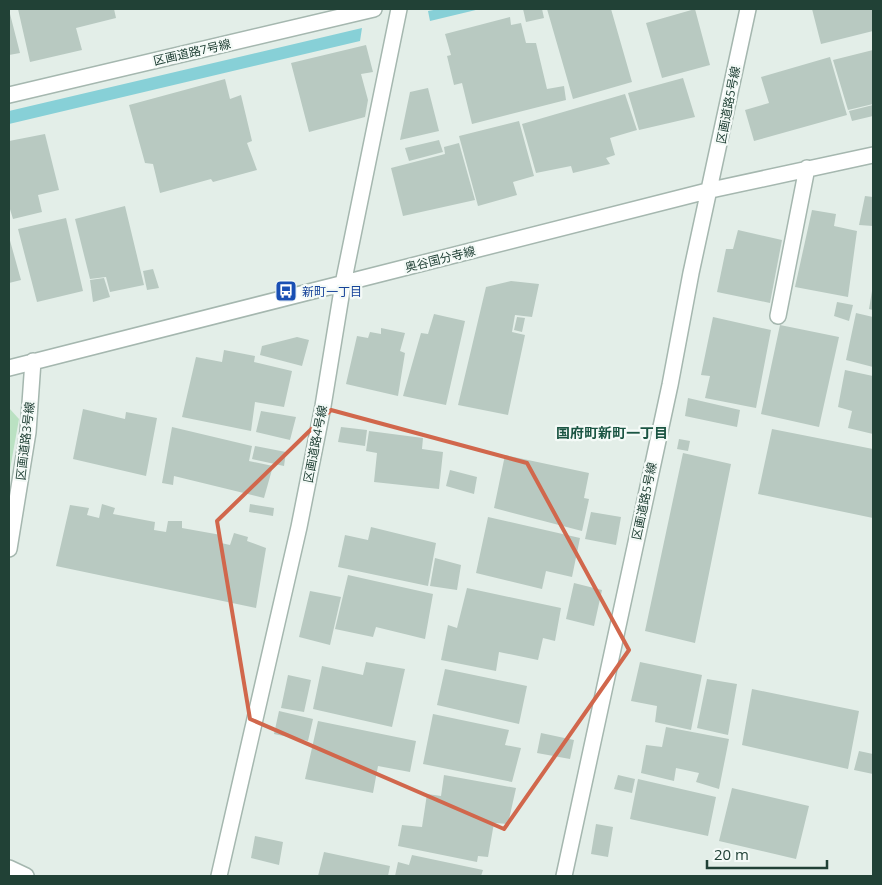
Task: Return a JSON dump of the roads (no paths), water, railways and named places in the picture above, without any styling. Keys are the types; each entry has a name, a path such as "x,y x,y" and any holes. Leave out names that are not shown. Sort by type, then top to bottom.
{"street":[{"name":"区画道路7号線","path":"9,95 374,9"},
{"name":"区画道路4号線","path":"219,876 299,527 323,406 343,284 399,9"},
{"name":"区画道路5号線","path":"564,876 748,9"},
{"name":"奥谷国分寺線","path":"9,368 711,190 873,155"},
{"path":"778,316 807,168"},
{"name":"区画道路3号線","path":"9,549 28,432 33,361"},
{"path":"9,868 26,876"}],"water":[{"path":"439,9 480,9 430,21 428,11"},
{"path":"362,28 360,41 9,124 9,111"}],"place":[{"name":"新町一丁目","path":"286,291"}],"district":[{"name":"国府町新町一丁目","path":"612,432"}]}
